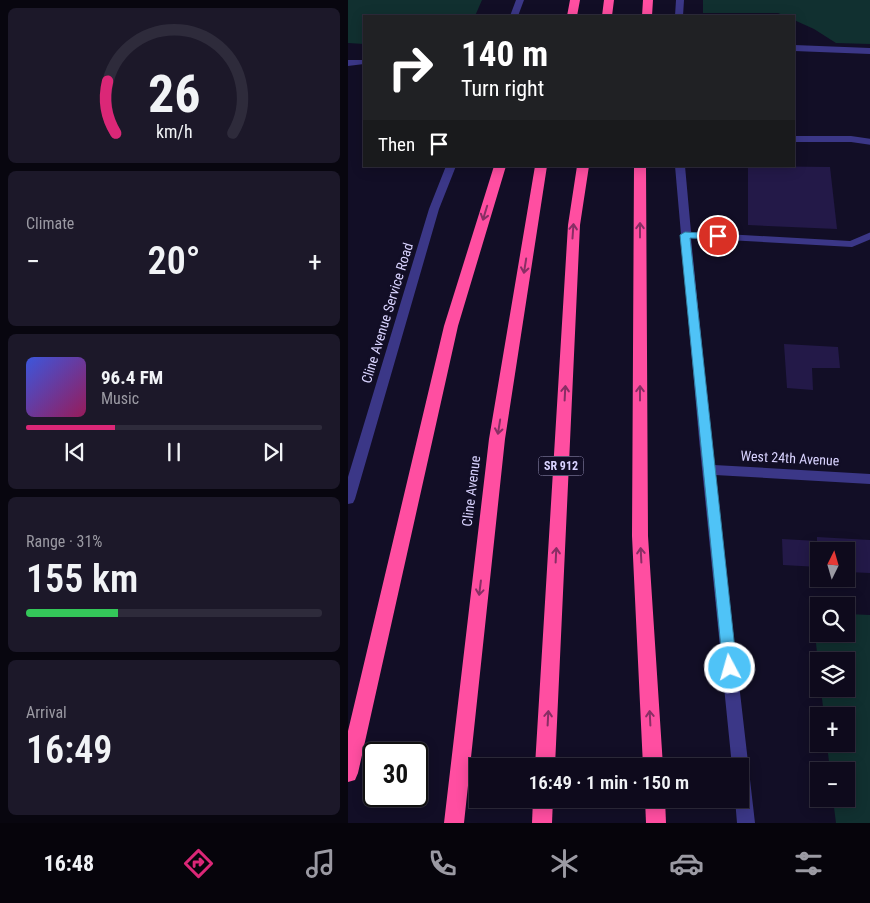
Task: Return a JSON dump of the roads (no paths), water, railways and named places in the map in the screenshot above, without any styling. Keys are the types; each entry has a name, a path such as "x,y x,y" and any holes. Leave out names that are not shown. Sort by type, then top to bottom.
{"highway":[{"path":"607,15 609,0"},
{"path":"647,15 648,0"},
{"path":"348,773 450,326 500,167"},
{"name":"Cline Avenue","path":"454,823 497,439 541,167"},
{"name":"SR 912","path":"545,758 574,225 583,167"},
{"path":"640,167 640,536 653,758"},
{"path":"655,808 656,823"}],"street":[{"path":"514,15 520,0"},
{"path":"679,15 680,0"},
{"path":"795,48 870,51"},
{"path":"348,63 363,62"},
{"path":"795,139 851,139 870,142"},
{"name":"Cline Avenue Service Road","path":"348,500 434,209 451,167"},
{"path":"680,167 685,235 739,758"},
{"path":"685,235 852,244 870,235"},
{"name":"West 24th Avenue","path":"709,470 870,479"},
{"path":"744,808 746,823"}]}
